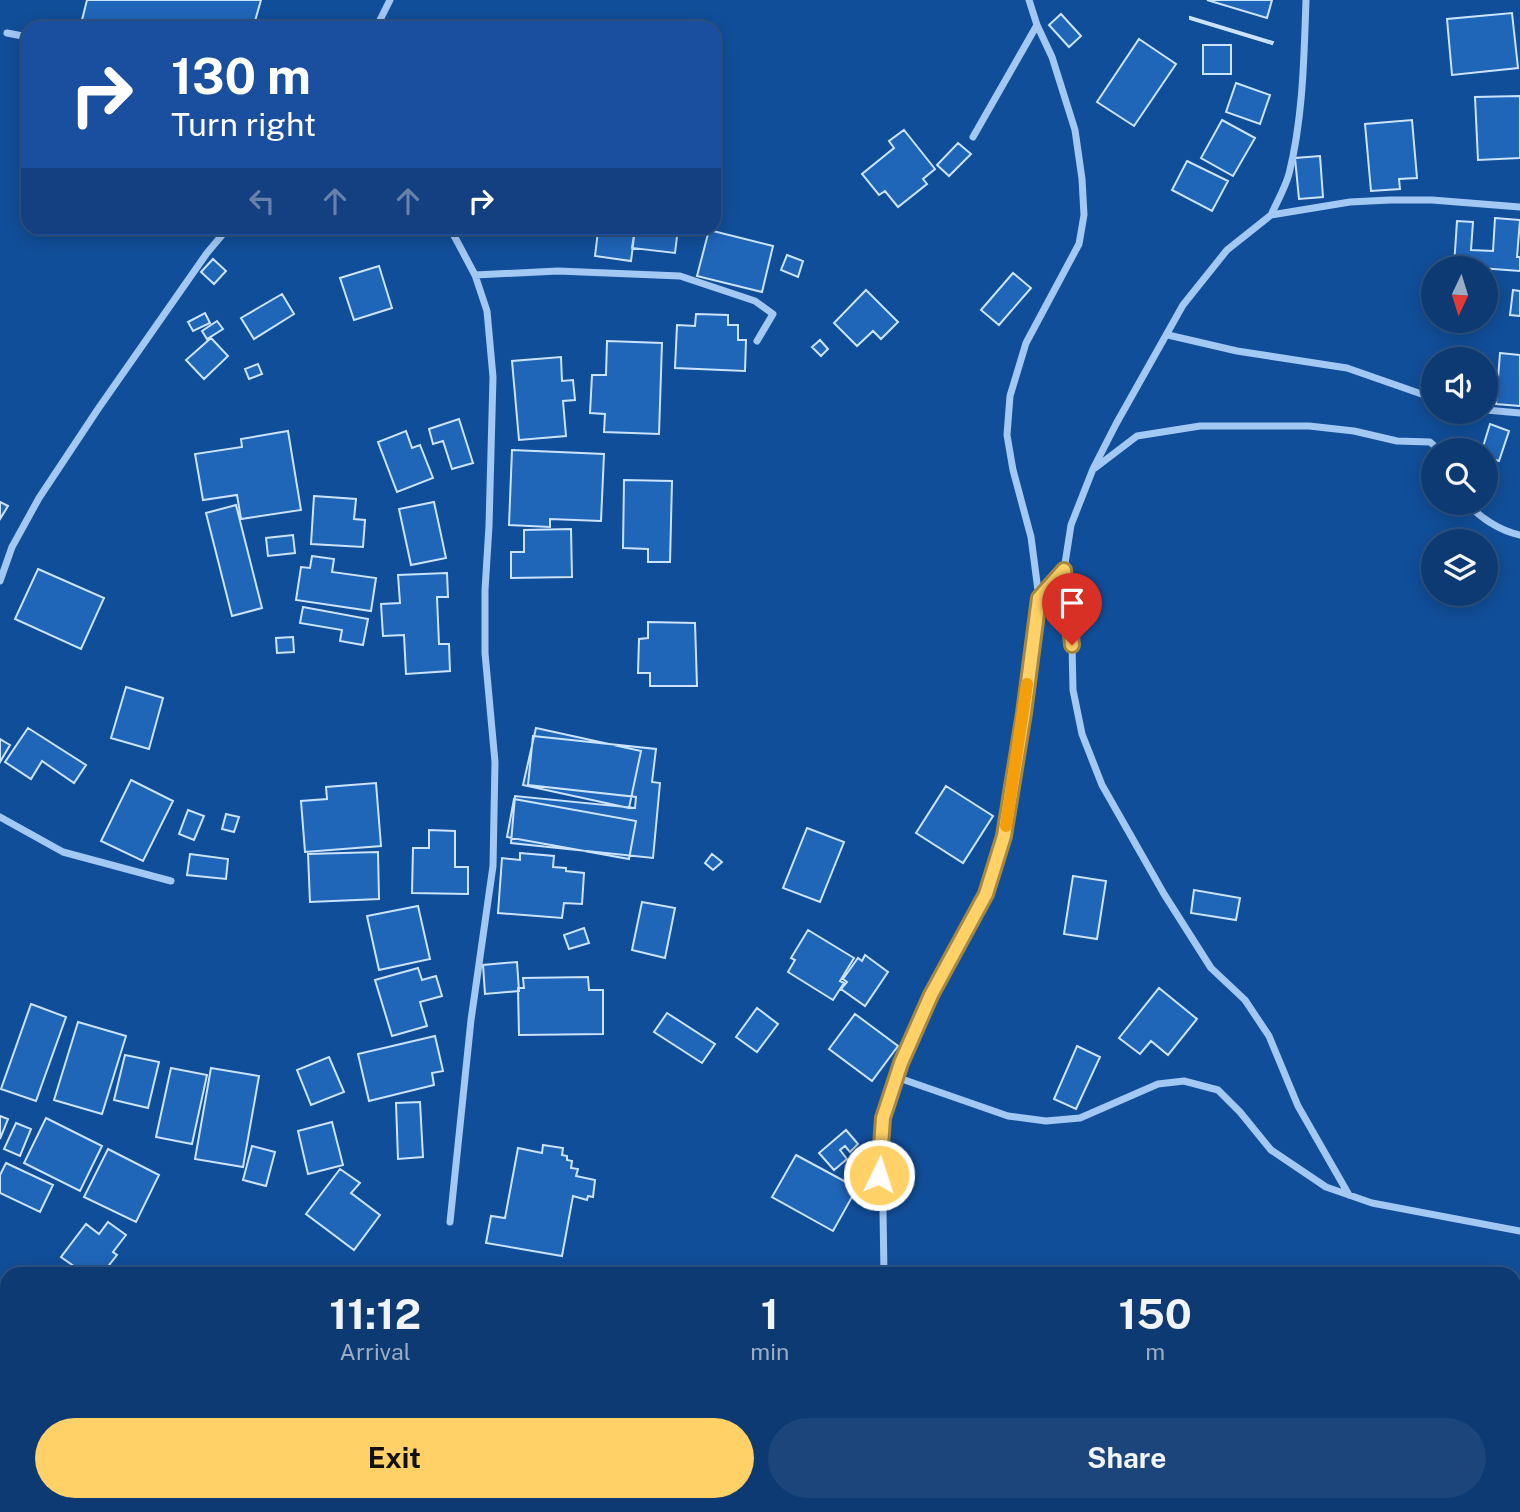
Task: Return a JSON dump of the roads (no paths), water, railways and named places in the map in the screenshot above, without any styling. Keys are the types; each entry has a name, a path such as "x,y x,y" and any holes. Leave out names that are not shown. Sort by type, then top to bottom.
{"street":[{"path":"380,21 390,0"},
{"path":"884,1267 883,1209 879,1175 883,1118 896,1077 931,995 986,894 1004,836 1024,713 1039,598 1031,537 1013,470 1007,435 1010,396 1026,344 1079,244 1084,215 1082,179 1074,130 1052,57 1029,0"},
{"path":"1307,0 1304,73 1288,177 1271,215 1227,250 1183,305 1093,470 1071,525 1064,570 1072,645 1073,690 1082,734 1102,785 1164,894 1211,968 1245,1000 1269,1037 1298,1106 1349,1195"},
{"path":"973,137 1037,25"},
{"path":"7,33 21,36"},
{"path":"1271,215 1350,202 1390,200 1432,200 1520,207"},
{"path":"0,581 12,547 39,498 98,408 222,235"},
{"path":"450,1222 471,1020 493,866 495,762 485,653 493,377 487,311 475,275 454,235"},
{"path":"475,275 558,271 680,276 755,301 773,314 757,341"},
{"path":"1168,335 1237,351 1347,368 1421,394"},
{"path":"1498,411 1520,413"},
{"path":"1093,470 1137,436 1200,426 1309,426 1354,431 1397,441 1421,442"},
{"path":"1480,515 1510,533 1520,535"},
{"path":"1039,598 1064,570"},
{"path":"0,817 63,852 171,881"},
{"path":"896,1077 1008,1116 1046,1121 1080,1118 1158,1084 1184,1081 1218,1090 1271,1150 1326,1186 1372,1203 1520,1231"}]}
